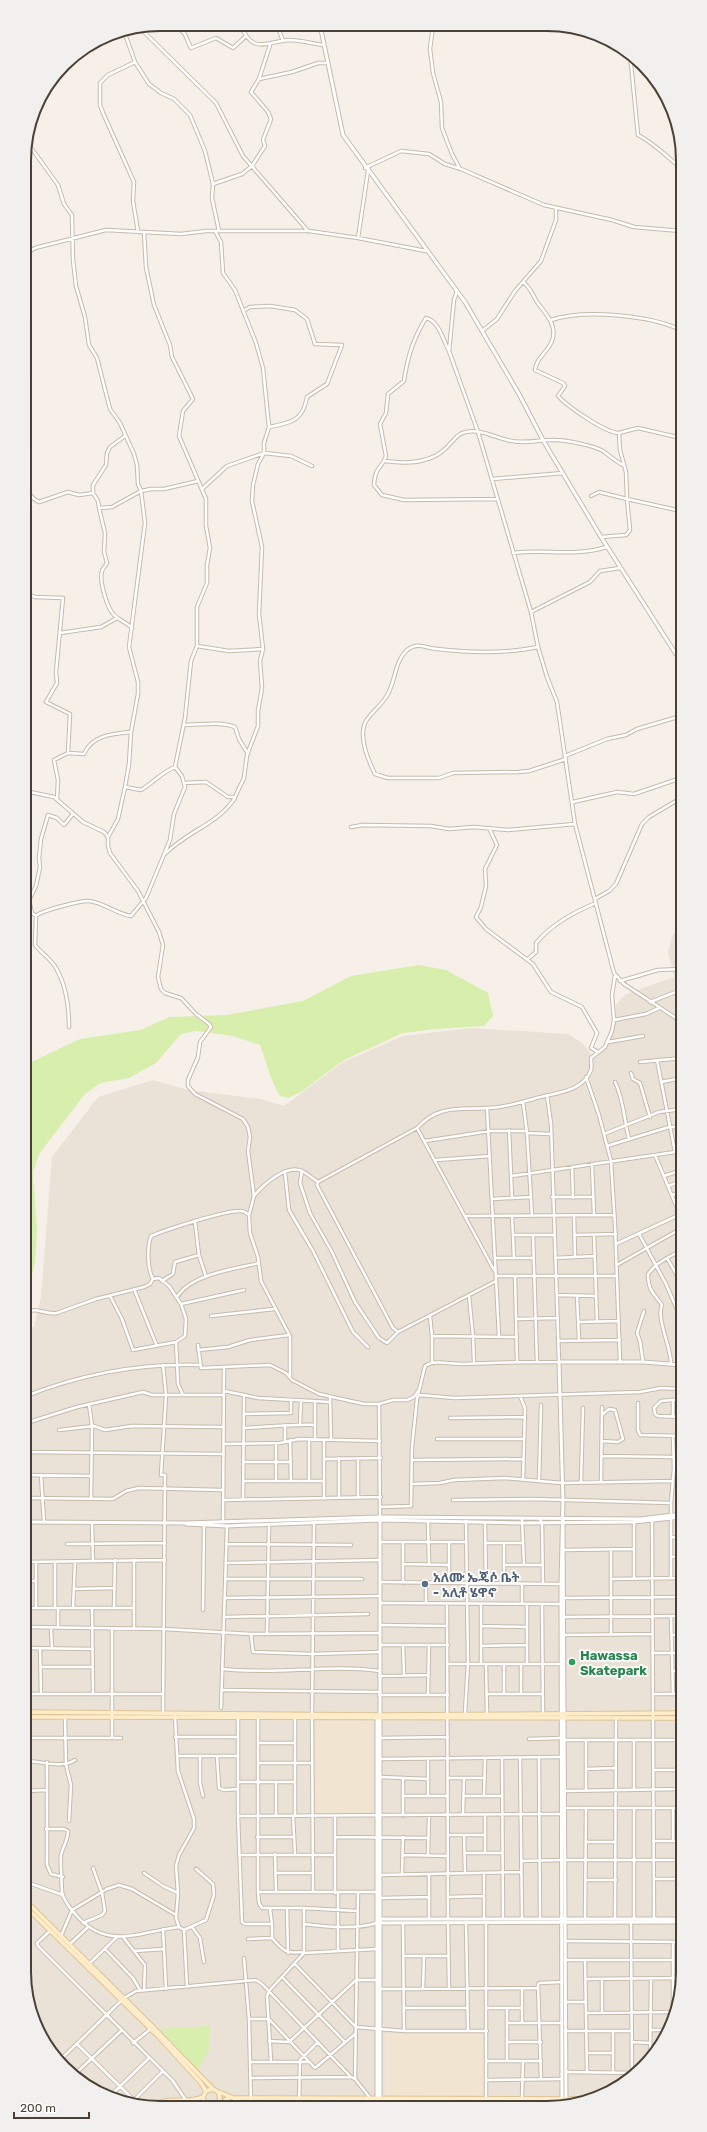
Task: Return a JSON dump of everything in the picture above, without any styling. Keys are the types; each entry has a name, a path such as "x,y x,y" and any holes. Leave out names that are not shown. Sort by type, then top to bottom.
{"main road":[{"path":"31,1712 175,1716 563,1715 676,1718"},
{"path":"31,1717 163,1713 175,1716"},
{"path":"448,1716 465,1714 487,1716 543,1713 616,1718 676,1714"},
{"path":"31,1907 90,1963 122,1999"},
{"path":"31,1912 152,2028 213,2089 236,2098 328,2101"},
{"path":"152,2028 201,2082 206,2091"},
{"path":"163,2101 169,2099 198,2099 203,2096 206,2091 213,2089"},
{"path":"218,2092 219,2101"},
{"path":"203,2096 204,2101"},
{"path":"226,2101 231,2097"},
{"path":"486,2101 522,2098 572,2099"},
{"path":"357,2101 371,2100"}],"street":[{"path":"180,31 184,33 191,48 216,38 233,48 246,36"},
{"path":"244,31 246,36 256,44 270,45 290,40 324,45"},
{"path":"280,31 284,41"},
{"path":"321,31 343,135 365,168 457,291 519,394 544,441 607,547 676,654"},
{"path":"432,31 430,49 433,73 442,102 442,128 452,154 460,169"},
{"path":"144,32 216,104 243,156 308,231"},
{"path":"126,36 135,62 149,84 160,93 174,99 190,115 202,140 213,184 212,198 219,231"},
{"path":"213,184 242,174 252,166 265,146 264,140 271,119 268,112 251,92 259,78 270,45"},
{"path":"135,62 108,75 100,83 100,105 134,182 133,201 138,232"},
{"path":"631,62 638,135 663,151 676,164"},
{"path":"259,78 292,72 318,63 327,63"},
{"path":"31,148 58,185 64,204 72,215 74,237 73,260 76,286 85,317 89,345 97,358 110,409 134,454 137,465 138,484 141,491 145,523 132,629 128,647 138,682 138,694 131,732 129,764 125,787 118,819 108,837 108,846 110,854 130,879 159,932 163,945 158,977 161,989 164,993 182,998 196,1014 210,1024 211,1027 200,1042 198,1057 188,1080 188,1086 195,1094 246,1122 250,1133 248,1151 254,1196 249,1216 250,1233 259,1263 261,1281 274,1309 289,1335 290,1376"},
{"path":"365,168 400,151 430,154 445,164 556,209 612,220 634,228 676,230"},
{"path":"358,238 368,171"},
{"path":"481,331 497,319 515,291 541,261 547,250 556,220 556,209"},
{"path":"31,251 35,248 74,237 106,230 181,234 215,231 308,231 358,238 426,251"},
{"path":"163,856 174,845 219,817 236,797 244,778 248,754 258,726 258,711 262,688 260,661 263,649 259,614 262,547 252,500 258,464 264,453 264,443 269,427 263,368 256,343 235,290 223,273 221,242 215,231"},
{"path":"69,1027 69,1013 63,984 56,967 35,945 36,916 38,912 48,909 89,901 121,915 130,916 144,903 170,840 174,814 185,787 182,776 175,767 184,725 188,677 191,661 197,646 197,607 207,583 207,565 210,548 206,526 206,499 179,436 183,411 193,399 172,357 170,344 154,305 146,267 144,232"},
{"path":"523,282 532,289 538,304 551,320 553,339 534,370 562,383 565,386 558,396 568,406 606,430 619,433 638,428 676,437"},
{"path":"449,351 454,300 457,291"},
{"path":"243,310 250,307 270,306 295,310 307,320 315,344 342,345 327,384 307,397 305,408 300,417 290,422 269,427"},
{"path":"551,320 567,315 601,315 642,319 676,329"},
{"path":"318,1182 417,1128 426,1120 444,1111 466,1107 487,1108 523,1102 574,1087 586,1077 591,1070 591,1058 599,1053 608,1042 614,1020 612,995 615,976 575,824 573,802 557,702 547,677 538,647 531,612 478,432 449,351 438,329 431,319 426,318 412,345 404,381 388,394 386,413 380,420 385,446 385,461 375,473 374,485 382,495 404,500 497,499"},
{"path":"385,461 425,461 445,450 460,434 466,432 478,432 520,442 557,440 602,451 612,460 623,465"},
{"path":"601,537 626,536 630,530 626,472 623,465 619,433"},
{"path":"125,436 110,447 107,453 106,465 103,471 97,475 93,485 93,493 98,500 105,533 104,552 107,563 102,571 101,586 112,614 126,622 132,629"},
{"path":"202,489 227,466 264,453 291,456 312,466"},
{"path":"492,479 563,473"},
{"path":"99,508 112,507 141,491 164,489 198,481"},
{"path":"31,496 40,502 68,492 79,496 93,493"},
{"path":"591,496 599,492 676,510"},
{"path":"513,553 541,551 573,554 607,547"},
{"path":"531,612 590,582 600,571 620,568"},
{"path":"31,595 35,597 63,598 56,684 46,702 70,714 68,753"},
{"path":"60,634 101,627 117,618"},
{"path":"538,647 513,652 436,649 423,644 411,646 404,652 398,664 394,681 386,698 366,721 363,733 366,749 375,774 388,778 439,778 453,772 529,771 566,759"},
{"path":"197,646 229,651 263,649"},
{"path":"565,756 607,739 626,735 637,729 676,717"},
{"path":"184,725 198,726 215,723 235,727 239,739 248,754"},
{"path":"57,799 58,780 54,760 68,753 84,754 88,745 95,739 131,732"},
{"path":"125,787 141,790 157,780 167,770 175,767"},
{"path":"573,802 617,792 634,794 676,780"},
{"path":"184,783 206,782 228,797 236,797"},
{"path":"31,792 54,796 73,814 84,822 104,832 108,837"},
{"path":"528,959 536,952 536,942 543,935 612,889 618,882 642,824 649,817 676,801"},
{"path":"31,896 36,886 40,866 38,858 41,839 48,815 57,818 64,825 73,814"},
{"path":"351,827 363,825 431,826 449,829 474,827 508,830 575,824"},
{"path":"489,828 497,845 486,868 486,886 482,907 476,917 486,929 528,959 538,970 551,992 584,1008 597,1032 591,1048 599,1053"},
{"path":"31,909 32,913 36,916"},
{"path":"620,981 658,970 676,969"},
{"path":"615,976 650,1002 676,1018"},
{"path":"650,1002 676,992"},
{"path":"614,1020 646,1014 659,1008"},
{"path":"608,1042 643,1036"},
{"path":"640,1062 676,1058"},
{"path":"512,1176 675,1152 657,1060"},
{"path":"631,1073 633,1079 640,1083 650,1117"},
{"path":"586,1077 611,1162 616,1234 616,1276 620,1362"},
{"path":"661,1082 676,1079"},
{"path":"615,1082 623,1102 625,1124 629,1139"},
{"path":"547,1095 551,1124 552,1196 558,1318 558,1362 563,1501 561,1584 564,1635 563,1664"},
{"path":"523,1102 527,1132 532,1216"},
{"path":"487,1108 490,1131 499,1336"},
{"path":"604,1134 625,1124 650,1117 658,1112 676,1110"},
{"path":"607,1146 676,1127"},
{"path":"417,1128 436,1160 496,1272"},
{"path":"425,1141 490,1131 509,1130 550,1134"},
{"path":"509,1130 512,1198"},
{"path":"654,1155 676,1203"},
{"path":"436,1160 490,1156"},
{"path":"592,1164 594,1215"},
{"path":"572,1168 573,1198"},
{"path":"254,1196 269,1181 292,1170 302,1172 318,1182"},
{"path":"302,1172 300,1183 306,1203 332,1252 355,1302 383,1341 388,1343 398,1332 496,1281"},
{"path":"664,1176 676,1172"},
{"path":"285,1173 289,1210 313,1251 353,1332 368,1347"},
{"path":"318,1182 316,1185 393,1328 398,1332"},
{"path":"668,1186 676,1183"},
{"path":"672,1195 676,1194"},
{"path":"552,1196 573,1198 593,1197"},
{"path":"492,1199 531,1197"},
{"path":"153,1279 149,1255 151,1236 195,1222 240,1211 245,1212 249,1216"},
{"path":"574,1215 575,1257"},
{"path":"465,1216 614,1215"},
{"path":"512,1216 514,1258"},
{"path":"616,1244 676,1216"},
{"path":"195,1222 199,1255 206,1277"},
{"path":"617,1265 676,1231"},
{"path":"575,1235 616,1234"},
{"path":"639,1234 656,1265 676,1308"},
{"path":"514,1235 554,1236"},
{"path":"532,1235 538,1362"},
{"path":"594,1235 597,1321"},
{"path":"671,1364 670,1348 660,1316 662,1305 654,1297 649,1286 648,1274 656,1265 676,1253"},
{"path":"162,1281 173,1274 175,1262 199,1255"},
{"path":"555,1258 595,1256"},
{"path":"495,1258 533,1258"},
{"path":"667,1258 676,1274"},
{"path":"177,1298 188,1285 206,1277 259,1263"},
{"path":"496,1276 616,1276"},
{"path":"515,1276 517,1362"},
{"path":"31,1311 40,1309 53,1314 57,1313 91,1301 134,1289 148,1286 153,1279 159,1278 181,1304 186,1319 186,1334 184,1338 176,1342 156,1344 136,1350 132,1349 122,1319 110,1296"},
{"path":"134,1289 156,1344"},
{"path":"181,1304 244,1290"},
{"path":"557,1295 596,1296"},
{"path":"469,1296 474,1336 474,1363"},
{"path":"577,1296 580,1340"},
{"path":"211,1316 274,1309"},
{"path":"643,1362 640,1341 637,1333 644,1311"},
{"path":"430,1316 432,1363"},
{"path":"517,1318 558,1318"},
{"path":"578,1322 619,1321"},
{"path":"198,1350 228,1346 250,1340 289,1335"},
{"path":"432,1336 517,1337"},
{"path":"558,1341 620,1340"},
{"path":"176,1342 178,1384 183,1396"},
{"path":"198,1345 200,1365"},
{"path":"419,1395 423,1368 432,1363 643,1362 676,1364"},
{"path":"31,1394 50,1387 111,1371 177,1364 200,1365 202,1368 270,1365 290,1376 292,1380 298,1384 330,1397 364,1404 379,1404 394,1400 403,1401 415,1398 419,1395 455,1398 640,1392 661,1388 676,1389"},
{"path":"163,1365 166,1395 165,1427 161,1453 161,1475 165,1475 163,1713"},
{"path":"223,1522 222,1490 224,1454 224,1367"},
{"path":"380,1507 410,1507 415,1398 420,1389"},
{"path":"224,1391 244,1396 330,1402"},
{"path":"31,1421 89,1404 143,1392 152,1395 224,1395"},
{"path":"243,1500 244,1396"},
{"path":"520,1396 525,1408 523,1480"},
{"path":"330,1397 331,1440"},
{"path":"244,1414 291,1413 291,1400"},
{"path":"673,1400 673,1417 656,1415 654,1408 657,1403 673,1400"},
{"path":"300,1424 301,1401"},
{"path":"315,1402 315,1440"},
{"path":"638,1403 638,1430 640,1435 673,1436 674,1468 671,1503 671,1578"},
{"path":"89,1404 92,1426 91,1498"},
{"path":"379,1404 381,1458 380,1652 378,1715 380,1898 378,1949 379,1989"},
{"path":"539,1481 540,1405"},
{"path":"601,1482 602,1407"},
{"path":"581,1482 583,1408"},
{"path":"602,1414 609,1410 615,1410 622,1439 618,1442 602,1441"},
{"path":"450,1418 525,1417"},
{"path":"244,1428 280,1427 285,1425 300,1424 315,1425"},
{"path":"285,1425 285,1441"},
{"path":"58,1430 92,1426 104,1430 120,1427 224,1427"},
{"path":"437,1439 524,1438"},
{"path":"224,1444 276,1443 290,1440 309,1439 380,1441"},
{"path":"309,1439 309,1481"},
{"path":"290,1440 291,1481"},
{"path":"324,1440 324,1498"},
{"path":"276,1443 276,1481"},
{"path":"31,1452 224,1454"},
{"path":"602,1456 673,1457"},
{"path":"339,1458 339,1498"},
{"path":"358,1458 358,1498"},
{"path":"324,1459 381,1458"},
{"path":"412,1460 523,1459"},
{"path":"243,1462 290,1462"},
{"path":"31,1475 91,1476"},
{"path":"41,1475 44,1522"},
{"path":"412,1484 440,1483 454,1480 505,1478 562,1482 672,1482"},
{"path":"243,1481 324,1481"},
{"path":"31,1498 113,1499 123,1492 133,1489 164,1488 222,1490"},
{"path":"223,1500 381,1497"},
{"path":"453,1500 492,1498 671,1503"},
{"path":"31,1522 165,1524 380,1519 563,1521 634,1520 676,1516"},
{"path":"187,1523 189,1525 227,1526 380,1519"},
{"path":"652,1519 654,1918"},
{"path":"428,1520 429,1564"},
{"path":"634,1520 634,1579"},
{"path":"466,1521 486,1523 522,1521"},
{"path":"465,1714 468,1663 466,1521"},
{"path":"522,1521 524,1565"},
{"path":"541,1521 543,1584"},
{"path":"563,1521 564,1598 562,1604 565,1808 563,1860 562,2079 564,2098"},
{"path":"92,1523 92,1561"},
{"path":"313,1892 312,1670 314,1634 314,1523"},
{"path":"486,1523 486,1584"},
{"path":"203,1610 204,1525"},
{"path":"267,1634 269,1525"},
{"path":"221,1708 224,1669 227,1526"},
{"path":"671,1537 676,1537"},
{"path":"380,1542 466,1542"},
{"path":"403,1542 403,1583"},
{"path":"449,1542 449,1583"},
{"path":"67,1544 165,1543"},
{"path":"485,1543 522,1543"},
{"path":"504,1543 504,1584"},
{"path":"226,1544 351,1544"},
{"path":"611,1549 611,1634"},
{"path":"564,1550 634,1550"},
{"path":"671,1556 676,1556"},
{"path":"114,1608 115,1560"},
{"path":"134,1560 134,1629"},
{"path":"31,1562 165,1560"},
{"path":"226,1563 380,1560"},
{"path":"36,1562 36,1607"},
{"path":"55,1562 58,1628"},
{"path":"73,1608 75,1562"},
{"path":"403,1564 449,1565"},
{"path":"504,1565 543,1565"},
{"path":"611,1579 676,1578"},
{"path":"226,1579 362,1579"},
{"path":"31,1581 36,1581"},
{"path":"380,1582 561,1584"},
{"path":"426,1583 426,1604"},
{"path":"522,1584 522,1604"},
{"path":"74,1589 114,1588"},
{"path":"225,1598 380,1596"},
{"path":"564,1598 676,1597"},
{"path":"380,1604 562,1604"},
{"path":"447,1604 449,1989"},
{"path":"481,1604 481,1664"},
{"path":"527,1604 527,1664"},
{"path":"542,1604 543,1713"},
{"path":"31,1608 134,1608"},
{"path":"92,1608 93,1694"},
{"path":"225,1617 368,1614"},
{"path":"654,1694 673,1694 671,1616"},
{"path":"563,1617 676,1616"},
{"path":"380,1625 447,1626"},
{"path":"481,1626 527,1627"},
{"path":"31,1627 164,1629 224,1634 380,1633"},
{"path":"51,1628 52,1648"},
{"path":"112,1628 112,1738"},
{"path":"251,1634 252,1652 313,1654 380,1652"},
{"path":"564,1635 652,1634"},
{"path":"671,1635 676,1635"},
{"path":"380,1645 448,1645"},
{"path":"404,1645 404,1676"},
{"path":"428,1694 429,1645"},
{"path":"481,1646 527,1645"},
{"path":"31,1648 93,1649"},
{"path":"40,1648 41,1694"},
{"path":"652,1653 676,1653"},
{"path":"448,1664 563,1664"},
{"path":"486,1664 487,1716"},
{"path":"504,1664 504,1694"},
{"path":"521,1664 521,1694"},
{"path":"40,1667 93,1667"},
{"path":"224,1669 251,1671 361,1669 379,1671"},
{"path":"379,1676 428,1676"},
{"path":"223,1690 448,1694"},
{"path":"31,1694 163,1694"},
{"path":"487,1694 542,1694"},
{"path":"378,1715 380,1738 379,1816"},
{"path":"563,1715 561,1738 561,1814 563,1860"},
{"path":"175,1716 178,1771 188,1796 194,1819 194,1828 179,1855 176,1875 178,1893 176,1915 179,1927"},
{"path":"238,1716 238,1816 242,1922 246,1924 272,1924"},
{"path":"258,1716 257,1854 258,1900 260,1906 270,1908 357,1911"},
{"path":"295,1716 295,1854"},
{"path":"65,1717 66,1765 71,1785 69,1821"},
{"path":"616,1718 616,1918"},
{"path":"175,1737 238,1738"},
{"path":"380,1738 448,1737"},
{"path":"31,1738 121,1738"},
{"path":"529,1739 561,1738"},
{"path":"565,1740 676,1740"},
{"path":"586,1740 586,1789"},
{"path":"634,1740 634,1789"},
{"path":"258,1743 295,1743"},
{"path":"177,1756 238,1756"},
{"path":"200,1756 200,1783 203,1796"},
{"path":"217,1756 219,1788 224,1790 238,1789"},
{"path":"379,1759 561,1757"},
{"path":"502,1758 501,1853 503,1918"},
{"path":"520,1758 522,1918"},
{"path":"539,1758 540,1918"},
{"path":"428,1759 428,1796"},
{"path":"484,1796 485,1759"},
{"path":"31,1761 66,1765 75,1760"},
{"path":"47,1762 46,1853 48,1869 51,1874 63,1876"},
{"path":"258,1763 312,1763"},
{"path":"586,1769 615,1768"},
{"path":"653,1770 676,1770"},
{"path":"380,1778 428,1779"},
{"path":"403,1778 403,1816"},
{"path":"448,1778 485,1778"},
{"path":"463,1814 464,1778"},
{"path":"238,1782 295,1782"},
{"path":"276,1782 276,1816"},
{"path":"565,1791 586,1789 676,1789"},
{"path":"31,1791 46,1790"},
{"path":"403,1796 448,1796"},
{"path":"464,1796 502,1796"},
{"path":"565,1808 673,1808 673,1841"},
{"path":"634,1808 634,1918"},
{"path":"585,1918 586,1809"},
{"path":"238,1816 561,1814"},
{"path":"428,1855 429,1815"},
{"path":"484,1815 485,1853"},
{"path":"334,1816 338,1950"},
{"path":"46,1829 64,1829 68,1831 67,1840 61,1854 64,1895 72,1910 88,1927 99,1934 117,1937 179,1927 184,1930"},
{"path":"448,1835 484,1835"},
{"path":"464,1835 465,1872"},
{"path":"334,1837 379,1836 428,1838"},
{"path":"257,1837 294,1837"},
{"path":"402,1874 403,1837"},
{"path":"653,1841 676,1841"},
{"path":"586,1842 615,1842"},
{"path":"465,1853 501,1853"},
{"path":"275,1854 276,1892"},
{"path":"239,1855 335,1855"},
{"path":"403,1855 448,1856"},
{"path":"521,1861 676,1860"},
{"path":"83,1923 104,1914 102,1893 93,1868"},
{"path":"184,1930 206,1920 214,1895 213,1884 196,1869"},
{"path":"276,1873 313,1872"},
{"path":"379,1875 521,1872"},
{"path":"144,1873 163,1886 178,1893"},
{"path":"484,1873 484,1918"},
{"path":"429,1874 430,1919"},
{"path":"379,1875 377,1892 379,1921 379,2101"},
{"path":"654,1879 676,1879"},
{"path":"586,1880 616,1880"},
{"path":"31,1884 64,1895"},
{"path":"61,1936 72,1910 102,1893 111,1886 123,1885 176,1915"},
{"path":"258,1892 377,1892"},
{"path":"355,2079 356,1926 358,1893"},
{"path":"448,1897 484,1896"},
{"path":"380,1898 429,1897"},
{"path":"270,1908 272,1938 281,1949 288,1953 378,1949"},
{"path":"287,1908 288,1953"},
{"path":"271,2061 267,2000 269,1991 304,1953 304,1908"},
{"path":"379,1921 448,1921 484,1918 540,1918 563,1920 585,1918 676,1920"},
{"path":"304,1924 356,1926 379,1921 430,1919 466,1923 563,1920 676,1920"},
{"path":"563,1920 565,1941 566,2072 564,2098"},
{"path":"632,1921 632,2068"},
{"path":"403,1922 404,2031"},
{"path":"486,1922 486,2101"},
{"path":"466,1923 468,2030"},
{"path":"70,1944 88,1927"},
{"path":"192,1927 200,1938 204,1962"},
{"path":"163,1929 166,1989"},
{"path":"184,1930 187,1987"},
{"path":"50,1931 38,1944 38,1946 121,2031 163,2071 178,2087 185,2099"},
{"path":"90,1963 117,1937"},
{"path":"123,1937 145,1965 144,1990"},
{"path":"248,1939 272,1938"},
{"path":"565,1941 673,1942 674,1997"},
{"path":"105,1949 133,1978 140,1990"},
{"path":"134,1951 164,1949"},
{"path":"403,1956 448,1956"},
{"path":"423,1989 424,1956"},
{"path":"244,1958 249,2019 251,2099"},
{"path":"565,1960 672,1960"},
{"path":"586,1960 587,2072"},
{"path":"295,1964 356,2027 404,2031 487,2031"},
{"path":"282,1977 345,2042"},
{"path":"586,1979 673,1978"},
{"path":"602,1979 602,2013"},
{"path":"650,2049 651,1979"},
{"path":"269,2042 289,2042 356,1980 378,1980"},
{"path":"64,2057 122,1999 140,1990 259,1981 355,2079 371,2100"},
{"path":"541,2079 541,2042 538,1988 540,1983 562,1982"},
{"path":"379,1989 538,1988"},
{"path":"522,1989 522,2023"},
{"path":"565,2002 586,2002"},
{"path":"404,2008 467,2008"},
{"path":"487,2008 522,2008"},
{"path":"507,2008 507,2060"},
{"path":"586,2013 669,2012"},
{"path":"249,2019 269,2019 303,2057 315,2068 355,2034"},
{"path":"507,2024 562,2023"},
{"path":"133,2043 152,2028"},
{"path":"651,2030 662,2030"},
{"path":"78,2072 121,2031"},
{"path":"565,2031 631,2031"},
{"path":"613,2031 613,2072"},
{"path":"299,2099 298,2078 300,2060 318,2042"},
{"path":"507,2042 541,2042"},
{"path":"632,2042 650,2043"},
{"path":"77,2044 132,2098"},
{"path":"587,2053 613,2053"},
{"path":"115,2092 149,2058"},
{"path":"250,2062 300,2060 308,2062"},
{"path":"487,2062 507,2060 540,2061"},
{"path":"522,2098 523,2060"},
{"path":"135,2099 163,2071"},
{"path":"566,2072 627,2073"},
{"path":"250,2078 352,2077"},
{"path":"487,2080 562,2079"}],"shaded area":[{"path":"676,933 676,1980 672,2005 663,2029 644,2057 626,2074 612,2084 572,2099 555,2101 152,2101 135,2099 103,2088 81,2074 69,2063 58,2051 48,2036 35,2005 31,1980 31,1327 34,1327 41,1297 52,1157 98,1097 153,1080 188,1090 261,1099 284,1106 343,1062 403,1036 471,1028 568,1034 583,1044 594,1058 610,1043 615,1023 616,1005 626,994 674,977 668,952 673,934"},
{"path":"315,1721 372,1721 371,1813 316,1814"},
{"path":"385,2033 483,2033 484,2095 385,2096"}],"green space":[{"path":"419,965 446,970 488,993 493,1016 484,1026 435,1029 403,1033 344,1060 301,1092 288,1098 280,1096 271,1078 260,1045 233,1036 196,1031 181,1034 156,1063 129,1078 100,1083 85,1094 39,1154 33,1172 37,1230 35,1262 31,1279 31,1062 80,1039 141,1030 169,1017 227,1015 303,1001 351,976"},
{"path":"209,2026 209,2049 198,2070 160,2029"}],"place":[{"name":"አለሙ ኤጄሶ ቤት - አሊቶ ሄዋኖ","path":"425,1584"},
{"name":"Hawassa Skatepark","path":"572,1662"}]}
